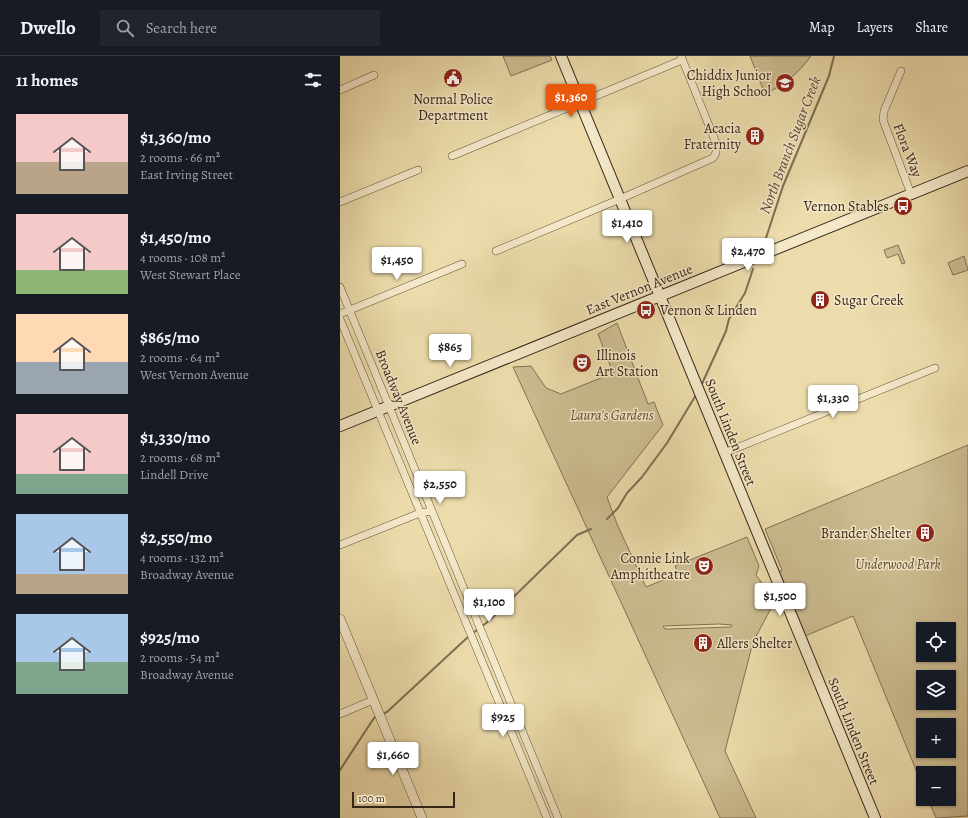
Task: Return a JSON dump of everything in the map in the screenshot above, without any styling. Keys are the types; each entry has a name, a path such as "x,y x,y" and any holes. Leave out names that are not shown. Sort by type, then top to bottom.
{"main road":[{"name":"South Linden Street","path":"561,56 875,818"},
{"name":"East Vernon Avenue","path":"340,426 968,171"}],"street":[{"path":"452,156 580,104 681,58 716,143 716,153 710,160 496,251"},
{"name":"Flora Way","path":"901,71 884,111 883,120 911,194"},
{"path":"340,90 374,75"},
{"path":"340,202 418,170"},
{"path":"340,314 462,264"},
{"name":"Broadway Avenue","path":"340,287 492,654"},
{"name":"Broadway Avenue","path":"340,319 480,659"},
{"path":"724,453 935,368"},
{"path":"340,546 420,513 432,511"},
{"path":"459,610 472,608"},
{"path":"340,619 422,818"},
{"path":"547,818 480,659 492,654 556,817"},
{"path":"340,714 375,704"}],"green space":[{"path":"503,56 550,56 552,60 511,76"},
{"path":"750,56 811,56 791,78 779,87 765,94"},
{"path":"898,245 905,263 902,264 898,254 887,258 884,250"},
{"path":"964,256 968,270 953,275 948,263"},
{"name":"Laura's Gardens","path":"617,323 648,404 654,402 663,425 607,497 617,524 646,587 678,574 675,566 747,537 759,566 756,575 775,601 753,642 725,751 756,818 720,818 513,367 531,366 546,388 561,394 613,373 598,334","holes":["732,625 731,627 670,629 665,629 663,626"]},
{"name":"Underwood Park","path":"968,445 968,816 936,818 931,806 956,806 956,766 916,766 916,770 853,616 805,636 779,572 782,570 765,529"}],"waterway":[{"name":"North Branch Sugar Creek","path":"765,241 783,186 829,76 834,56"},
{"name":"North Branch Sugar Creek","path":"701,386 726,331 729,319 745,293 753,269"},
{"name":"North Branch Sugar Creek","path":"607,519 618,508 627,493 642,477 667,443 696,395"},
{"name":"North Branch Sugar Creek","path":"473,633 490,620 577,535 591,529"},
{"name":"North Branch Sugar Creek","path":"382,714 387,712 469,636"},
{"name":"North Branch Sugar Creek","path":"340,770 374,718 378,716"}],"place":[{"name":"Normal Police Department","path":"453,78"},
{"name":"Chiddix Junior High School","path":"785,83"},
{"name":"Acacia Fraternity","path":"755,136"},
{"name":"Vernon Stables","path":"903,206"},
{"name":"Sugar Creek","path":"820,300"},
{"name":"Vernon & Linden","path":"646,310"},
{"name":"Illinois Art Station","path":"582,363"},
{"name":"Brander Shelter","path":"925,533"},
{"name":"Connie Link Amphitheatre","path":"704,566"},
{"name":"Allers Shelter","path":"703,643"}]}
